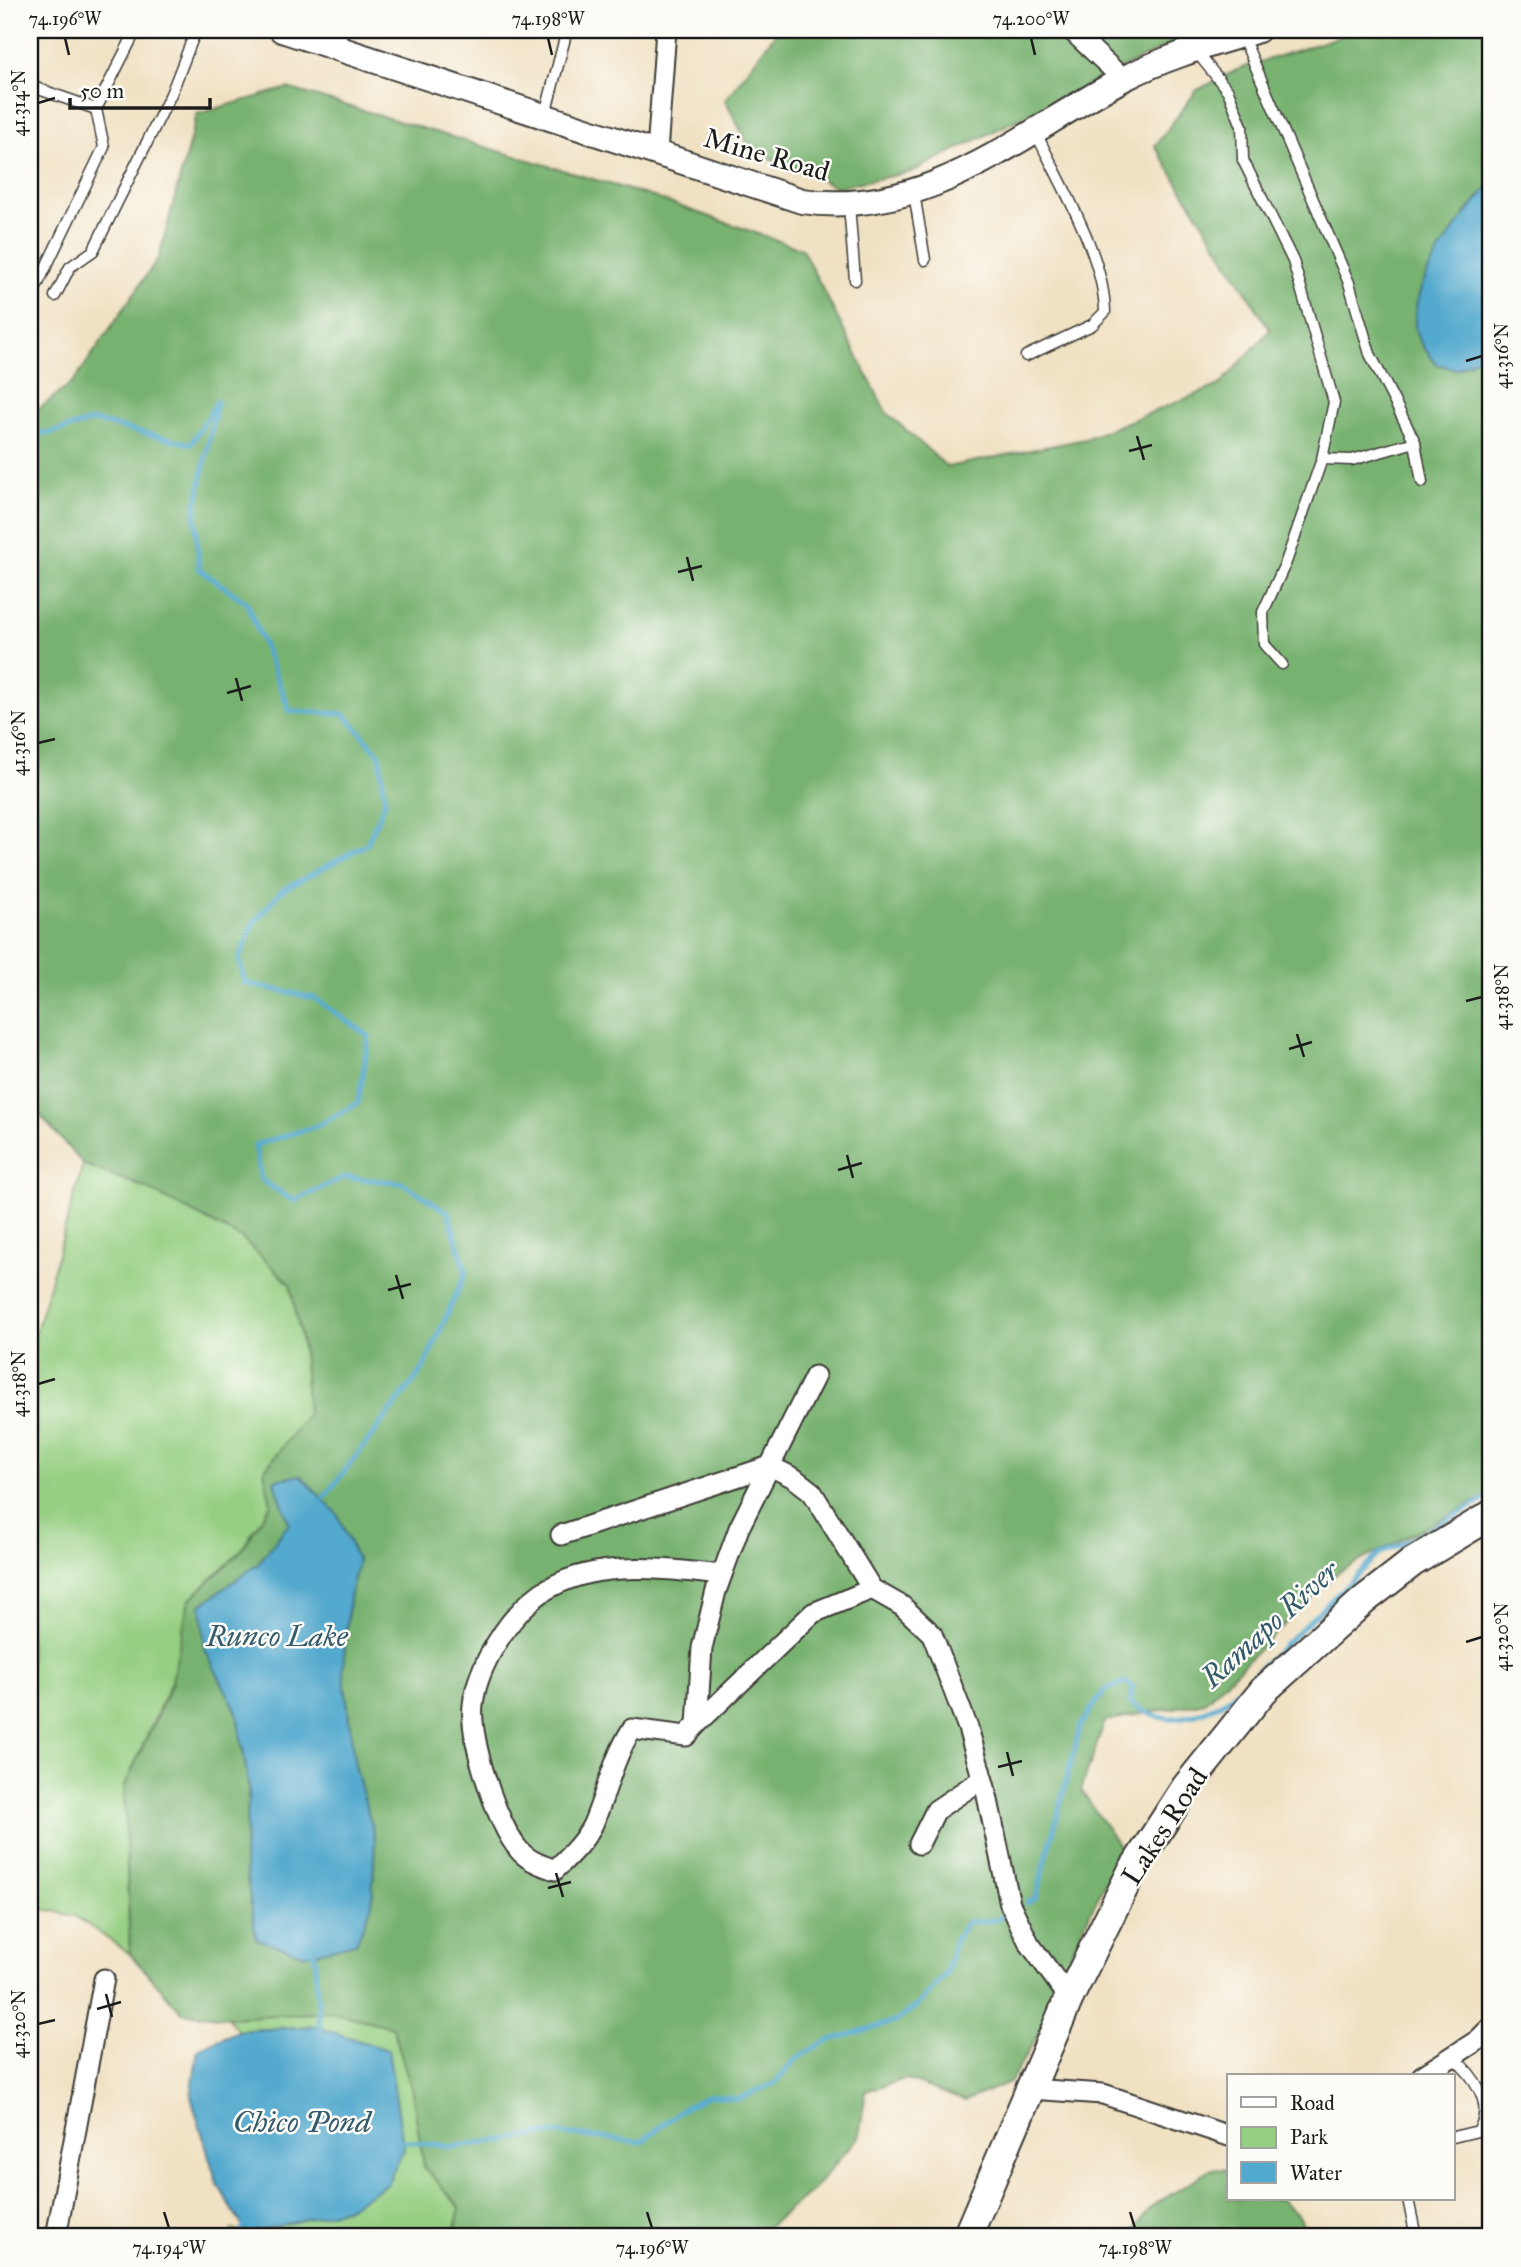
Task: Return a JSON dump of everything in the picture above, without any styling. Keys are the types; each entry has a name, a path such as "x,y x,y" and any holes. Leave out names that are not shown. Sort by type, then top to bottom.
{"main road":[{"name":"Lakes Road","path":"967,2237 1069,1998 1132,1871 1186,1787 1264,1690 1364,1600 1413,1562 1491,1515"}],"street":[{"name":"Mine Road","path":"282,30 336,39 545,115 802,201 849,204 915,193 957,175 1123,79 1195,50 1250,32"},
{"path":"657,152 666,30"},
{"path":"1073,30 1123,79"},
{"path":"697,1724 702,1648 722,1575 738,1528 815,1376"},
{"path":"561,1535 770,1466 794,1478 811,1492 872,1589 902,1606 932,1634 949,1671 982,1779 1010,1904 1029,1943 1069,1998"},
{"path":"722,1575 656,1568 606,1570 559,1583 540,1594 520,1612 503,1635 481,1674 472,1706 486,1780 501,1822 519,1850 532,1861 555,1870 592,1826 617,1753 632,1729 686,1735 813,1613 872,1589"},
{"path":"919,1844 936,1810 982,1779"},
{"path":"56,2237 104,1979"},
{"path":"1425,2074 1491,2027"},
{"path":"1030,2089 1103,2094 1227,2135"}],"lane":[{"path":"30,32 35,30"},
{"path":"30,300 104,147 96,109 136,30"},
{"path":"55,296 69,267 93,251 171,94 197,30"},
{"path":"545,115 567,30"},
{"path":"1250,32 1349,283 1370,354 1415,442 1422,482"},
{"path":"1195,50 1228,91 1242,127 1243,160 1293,261 1334,402 1322,459 1286,562 1263,612 1264,644 1282,664"},
{"path":"30,86 96,109"},
{"path":"1026,356 1092,326 1105,312 1105,293 1092,255 1034,130"},
{"path":"915,193 925,260"},
{"path":"849,204 855,281"},
{"path":"1322,459 1352,460 1415,442"},
{"path":"1452,2057 1479,2089 1485,2115 1478,2131 1454,2137"},
{"path":"1408,2200 1416,2237"}],"green space":[{"path":"778,30 1212,30 1169,45 911,172 837,187 751,150 725,100"},
{"path":"1360,30 1491,30 1491,184 1464,215 1456,369 1491,351 1491,1494 1338,1572 1205,1702 1105,1721 1081,1790 1121,1849 1068,1959 1041,2030 1010,2082 965,2101 906,2079 866,2091 859,2136 814,2189 756,2237 454,2237 460,2207 424,2167 412,2091 393,2027 331,2012 228,2018 183,2013 130,1954 124,1788 171,1685 189,1600 240,1552 271,1504 264,1471 308,1413 303,1348 290,1284 243,1239 146,1188 83,1164 30,1104 30,416 74,381 159,257 197,114 288,88 653,197 802,249 886,412 947,467 1085,439 1220,385 1270,330 1155,146 1197,90 1239,69","holes":["275,1480 358,1562 349,1598 343,1670 355,1766 375,1838 372,1905 244,1857 249,1789 237,1712 201,1606 258,1564 289,1523"]},
{"path":"83,1164 146,1188 241,1237 291,1285 303,1348 308,1414 264,1470 272,1504 240,1552 189,1600 174,1675 124,1788 130,1954 75,1916 30,1906 30,1470 37,1453 34,1339"},
{"path":"331,2012 393,2027 412,2091 424,2167 460,2208 454,2237 231,2237 232,2230 247,2234 314,2026 238,2031 228,2018"},
{"path":"1212,2169 1227,2170 1227,2200 1281,2200 1300,2217 1307,2237 1130,2237 1152,2206"}],"water":[{"path":"1491,184 1491,351 1456,369 1436,364 1424,348 1416,332 1415,313 1419,293 1439,252"},
{"name":"Runco Lake","path":"300,1475 338,1515 358,1562 349,1598 343,1670 355,1766 375,1838 372,1905 356,1943 305,1955 256,1939 244,1857 249,1789 237,1712 205,1650 201,1605 258,1564 289,1523 274,1480"},
{"name":"Chico Pond","path":"314,2026 388,2050 404,2149 387,2184 346,2209 247,2234 217,2183 191,2097 198,2049 238,2031"}],"waterway":[{"path":"30,430 47,434 93,421 191,444 217,402 195,511 199,569 247,603 290,711 344,714 380,755 385,802 367,844 281,891 253,924 239,959 245,983 314,998 369,1036 358,1103 317,1126 255,1145 261,1180 294,1201 344,1177 403,1183 448,1212 466,1272 423,1369 320,1503"},
{"name":"Ramapo River","path":"1027,1903 1036,1898 1081,1724 1105,1690 1126,1682 1133,1687 1130,1701 1142,1710 1166,1718 1191,1715 1227,1700 1380,1553 1409,1541 1491,1496"},
{"name":"Ramapo River","path":"396,2140 451,2147 554,2133 641,2142 687,2106 711,2095 738,2099 775,2083 797,2058 827,2041 897,2021 921,2002 946,1974 955,1940 967,1922 997,1920 1004,1915"},
{"path":"314,1946 320,2034"},
{"name":"Ramapo River","path":"240,2237 246,2221"}]}
